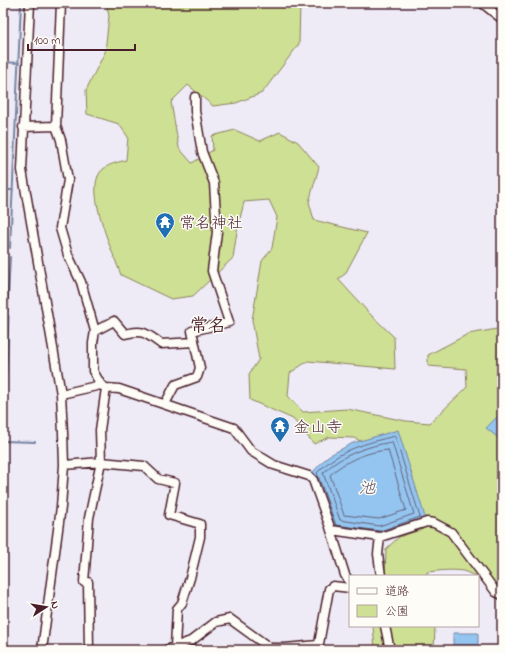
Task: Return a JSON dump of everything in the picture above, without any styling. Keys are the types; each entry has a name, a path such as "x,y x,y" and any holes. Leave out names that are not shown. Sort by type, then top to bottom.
{"street":[{"path":"30,3 22,170 61,394 64,465 61,507 42,650"},
{"path":"61,3 56,126 61,140 68,180 60,228 68,255 81,282 95,332 93,343 93,371 103,386 100,430 101,462 90,518 84,582 88,582 89,650"},
{"path":"482,3 502,19"},
{"path":"165,404 175,385 197,376 200,368 192,331 228,322 212,271 217,232 214,183 202,152 195,111 195,97"},
{"path":"23,127 56,126"},
{"path":"95,332 114,321 125,334 140,331 146,333 161,344 194,342"},
{"path":"61,394 103,386 119,389 165,404 234,428 251,451 274,465 309,476 313,480 345,575 349,581"},
{"path":"64,465 101,462 144,466 158,479 174,483 168,515 200,524 200,538 190,578 182,603 178,609 175,647"},
{"path":"331,530 380,537 426,522 434,523 451,532 496,592 502,595"},
{"path":"380,537 378,554 381,575"},
{"path":"166,650 191,641 216,622 230,619 270,648 318,647 329,589 333,586 349,588"},
{"path":"385,627 390,650"}],"green space":[{"path":"106,3 300,3 299,44 262,93 236,103 213,106 188,85 171,102 179,148 192,163 213,150 212,136 235,130 260,141 280,132 298,142 319,167 309,202 314,220 367,233 345,274 338,279 369,313 394,337 395,369 308,361 290,373 288,396 303,412 347,409 406,421 430,423 467,387 466,369 428,366 428,355 468,334 497,329 502,306 502,588 479,580 479,575 458,570 427,572 427,575 385,575 386,549 399,537 423,529 412,496 384,452 354,438 329,437 314,444 293,419 250,400 249,374 259,359 252,320 262,261 272,248 277,217 269,200 244,202 237,231 233,258 193,296 171,299 121,275 103,226 96,198 96,186 98,176 103,169 126,160 128,137 119,124 87,114 86,90 105,52 109,16"},
{"path":"373,627 435,627 434,650 375,650"}],"water":[{"path":"6,314 9,316 3,469 3,368"},
{"path":"502,412 502,441 486,428"},
{"name":"池","path":"398,430 426,520 380,535 333,529 310,475 328,456 353,443"},
{"path":"453,633 478,633 478,645 453,645"}],"waterway":[{"path":"10,248 21,3"},
{"path":"3,62 19,63"},
{"path":"3,190 13,190"},
{"path":"7,316 10,257"},
{"path":"3,441 35,442"}],"place":[{"name":"常名神社","path":"165,239"},
{"name":"金山寺","path":"280,443"}],"district":[{"name":"常名","path":"208,325"}]}
